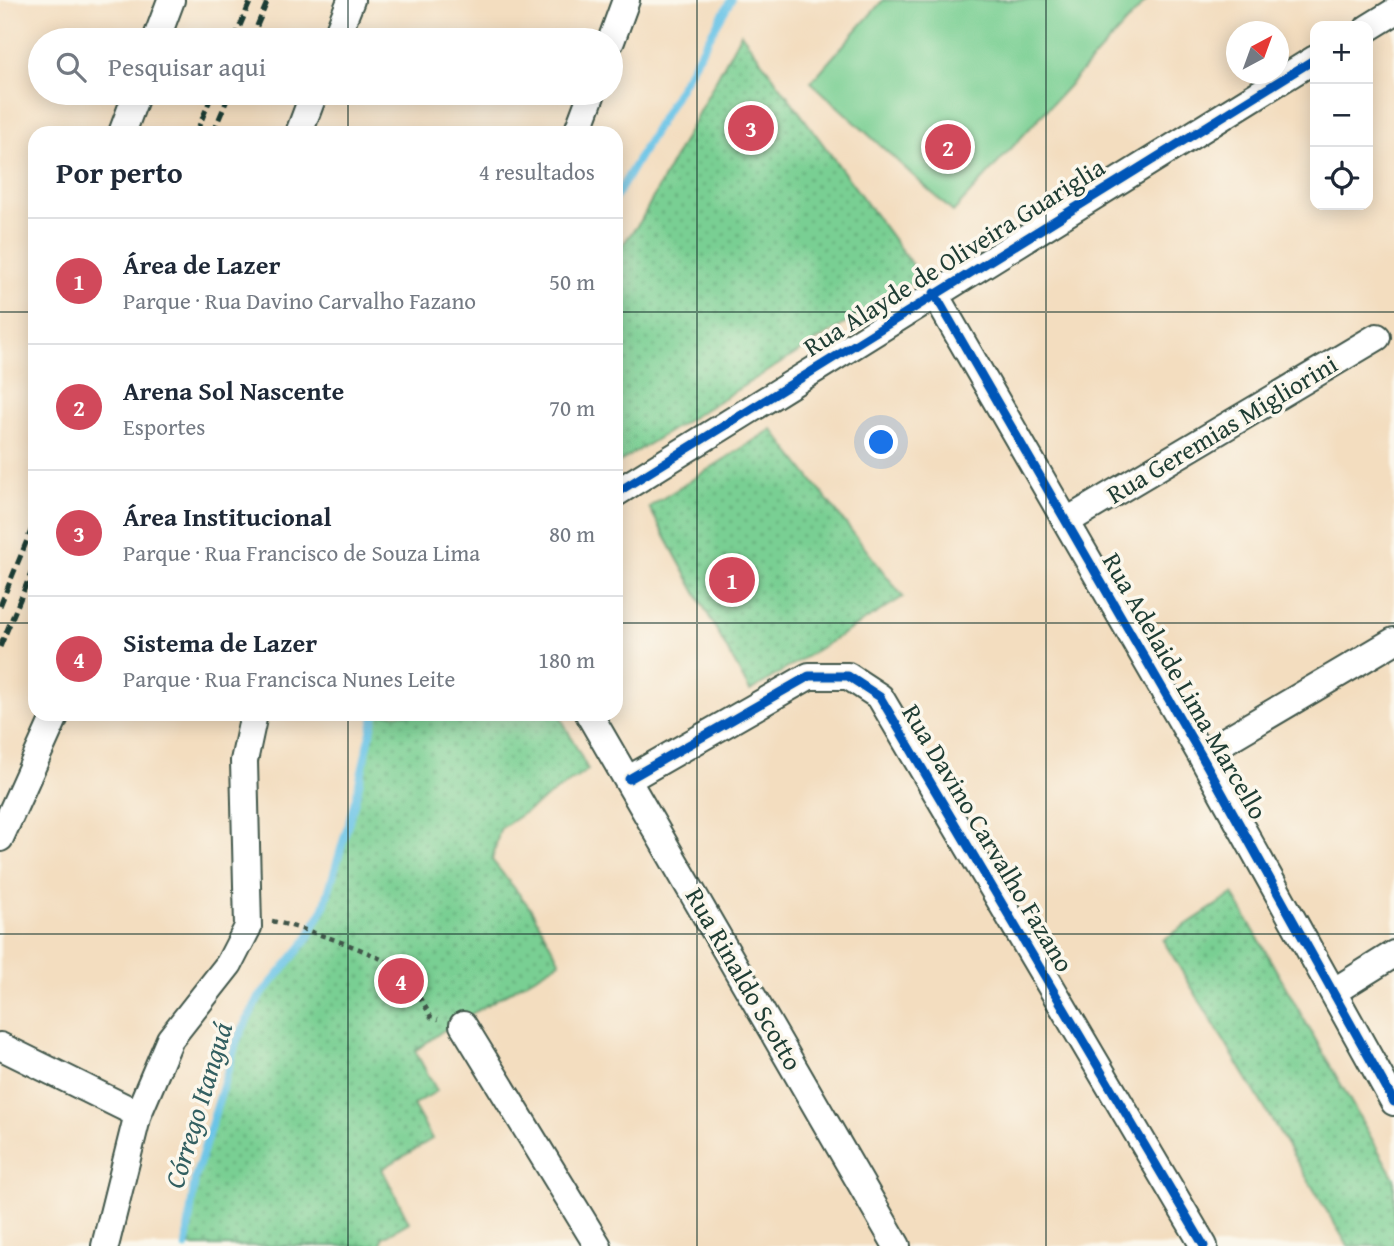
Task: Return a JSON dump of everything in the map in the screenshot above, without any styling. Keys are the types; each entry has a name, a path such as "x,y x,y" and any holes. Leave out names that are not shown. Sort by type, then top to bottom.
{"street":[{"path":"160,28 171,0"},
{"path":"340,28 351,0"},
{"path":"616,28 626,0"},
{"path":"1373,25 1393,15"},
{"name":"Rua Alayde de Oliveira Guariglia","path":"623,489 934,293 1310,62"},
{"path":"125,126 132,105"},
{"path":"302,126 310,105"},
{"path":"579,126 587,105"},
{"name":"Rua Adelaide Lima Marcello","path":"934,293 1201,755 1394,1102"},
{"name":"Rua Geremias Migliorini","path":"1067,521 1377,337"},
{"path":"1201,755 1394,641"},
{"name":"Rua Davino Carvalho Fazano","path":"629,779 809,676 848,676 880,698 1204,1246"},
{"path":"0,838 53,721"},
{"path":"105,1246 138,1114 170,1039 229,964 248,927 244,761 253,721"},
{"name":"Rua Rinaldo Scotto","path":"593,721 897,1246"},
{"path":"1333,992 1394,954"},
{"path":"463,1025 598,1246"},
{"path":"0,1046 138,1114"}],"path":[{"path":"284,923 395,968 425,1005 430,1017 463,1025"}],"green space":[{"path":"883,0 1147,0 953,212 811,82"},
{"path":"741,33 921,277 623,460 623,244 640,222"},
{"path":"772,429 903,597 750,691 649,507"},
{"path":"373,721 563,721 588,770 500,829 492,860 531,909 560,962 441,1032 415,1051 437,1091 413,1105 432,1139 382,1169 409,1222 382,1238 381,1246 186,1246 195,1178 237,1040 258,999 306,941 324,907 356,797"},
{"path":"1233,894 1394,1178 1394,1246 1348,1246 1163,940"}],"waterway":[{"name":"Córrego Itanguá","path":"623,185 731,0"},
{"name":"Córrego Itanguá","path":"186,1246 195,1178 237,1040 258,999 306,941 324,907 356,797 373,721"}],"railway":[{"path":"239,28 251,0"},
{"path":"256,28 268,0"},
{"path":"199,126 208,105"},
{"path":"216,126 225,105"},
{"path":"0,606 28,538"},
{"path":"0,647 28,581"}],"cycle path":[{"path":"623,489 1310,62"},
{"path":"934,293 1201,755 1394,1102"},
{"path":"629,779 809,676 848,676 880,697 1204,1246"}],"place":[{"name":"Área Institucional","path":"751,128"},
{"name":"Arena Sol Nascente","path":"948,147"},
{"name":"Área de Lazer","path":"732,580"},
{"name":"Sistema de Lazer","path":"401,981"}]}
